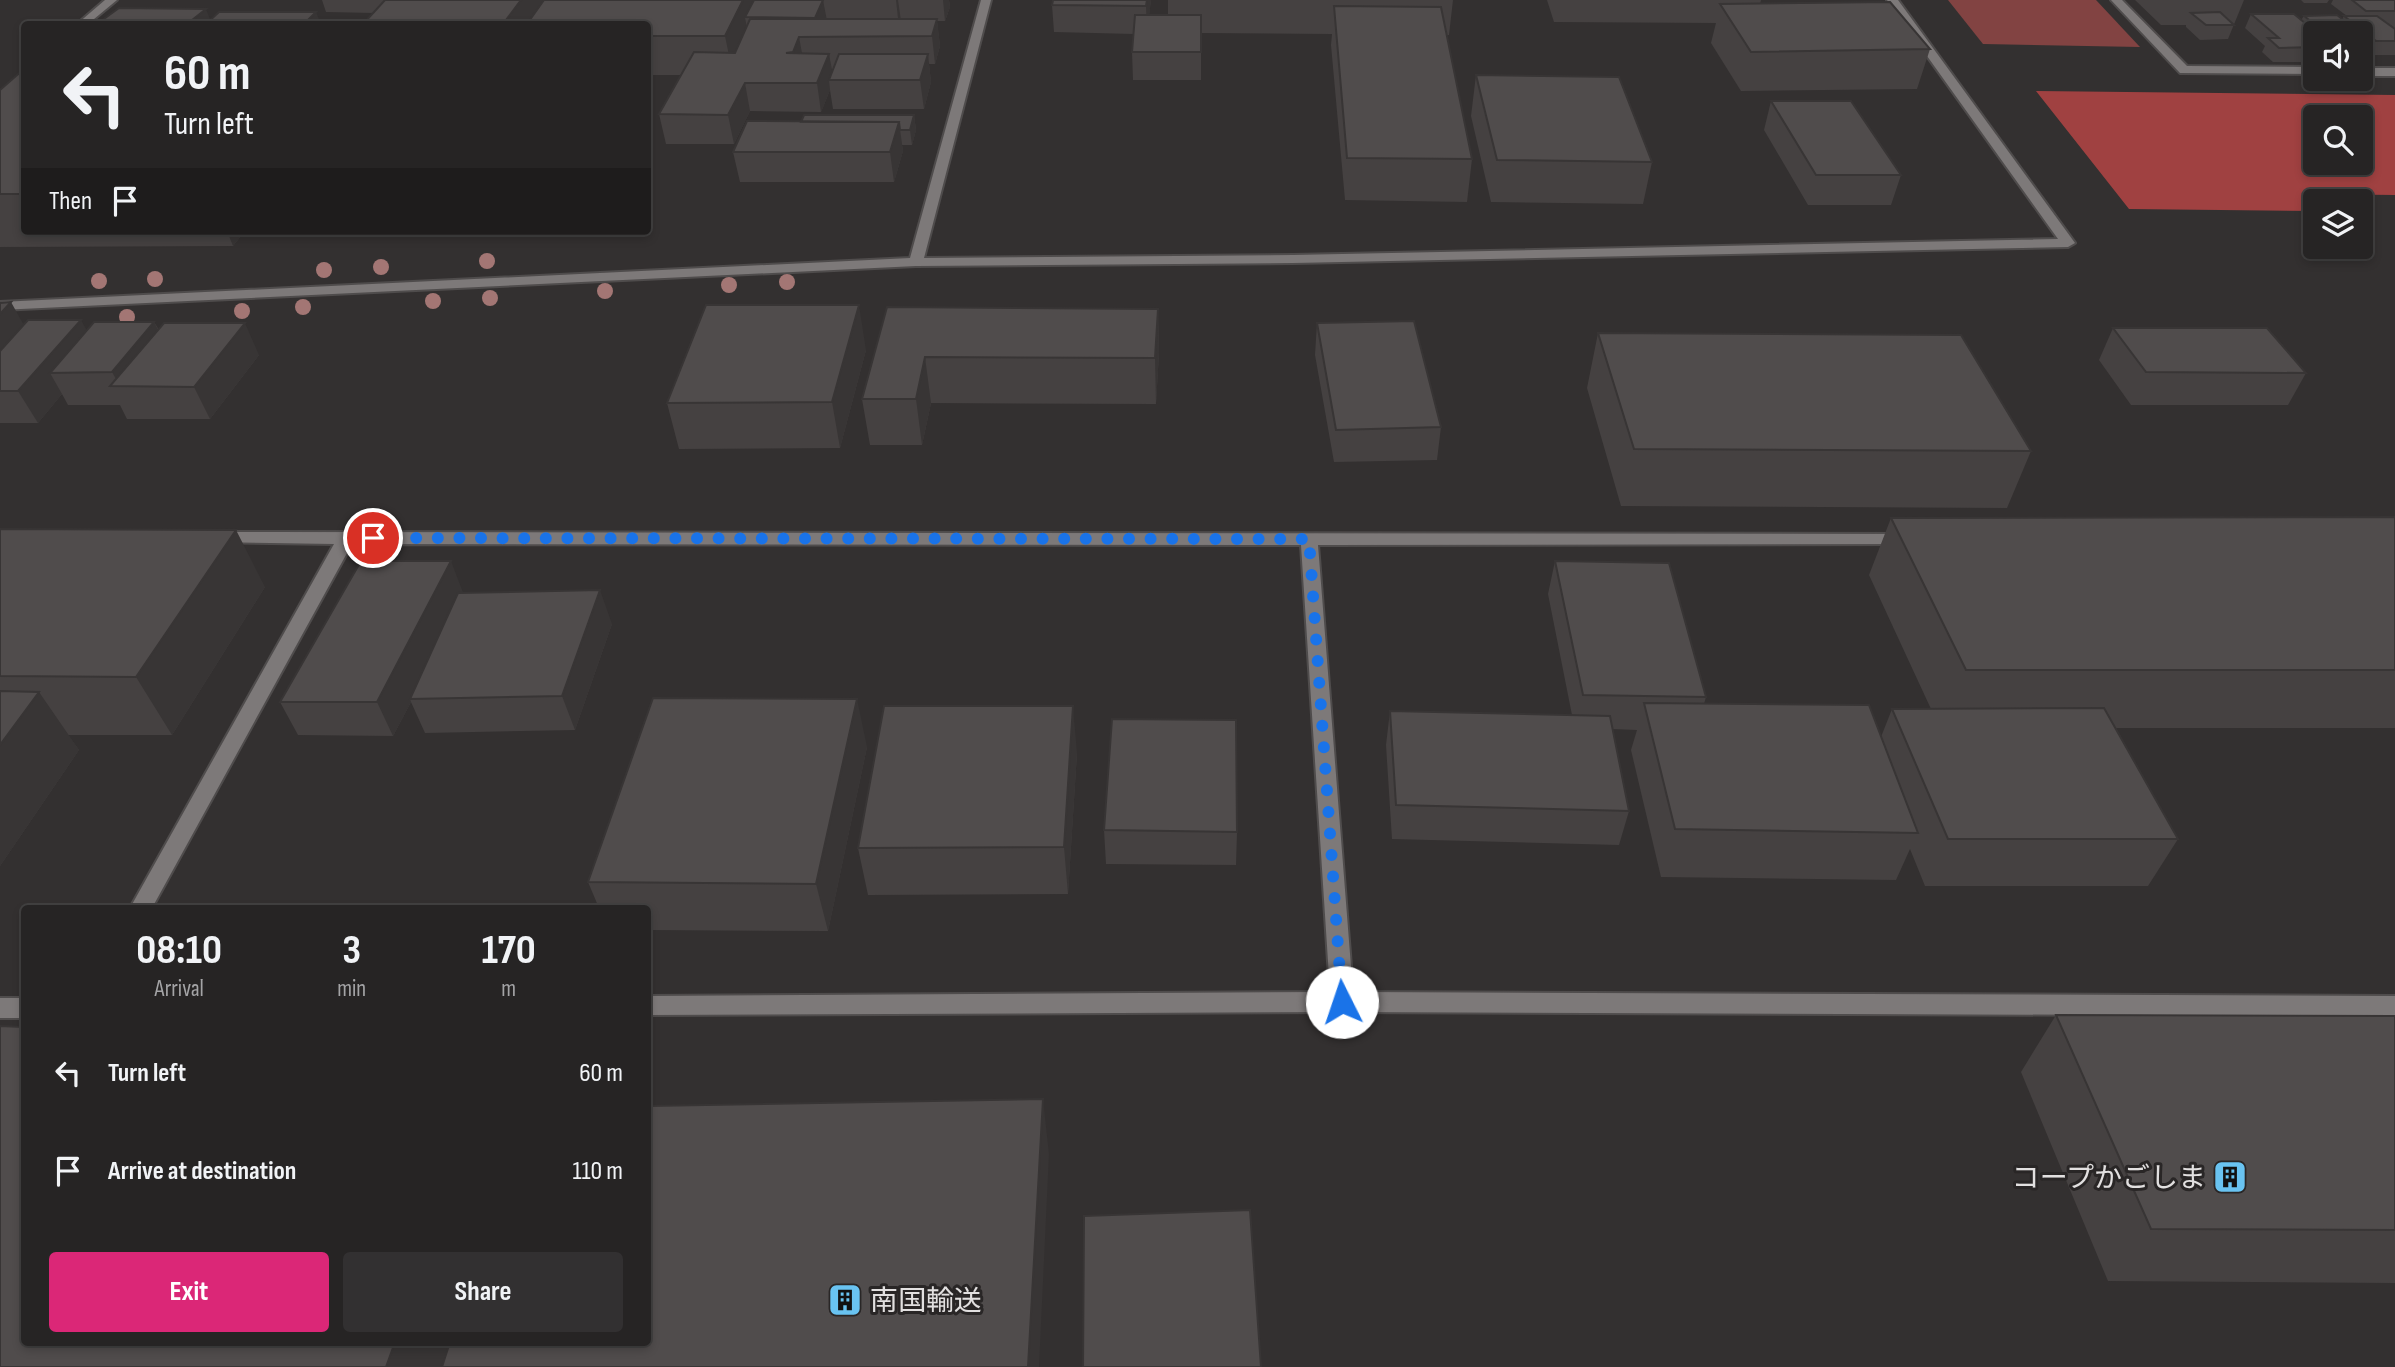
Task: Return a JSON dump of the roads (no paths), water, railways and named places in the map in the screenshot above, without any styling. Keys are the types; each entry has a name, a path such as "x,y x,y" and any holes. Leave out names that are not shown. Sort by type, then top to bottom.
{"street":[{"path":"86,21 111,0"},
{"path":"916,262 986,0"},
{"path":"0,306 916,262 1293,259 2068,243 1892,0"},
{"path":"2116,0 2184,70 2303,71"},
{"path":"2373,72 2395,72"},
{"path":"143,905 346,538"},
{"path":"194,539 1922,540"},
{"path":"1309,539 1342,1002"},
{"path":"651,1006 1342,1002 2395,1006"},
{"path":"0,1008 21,1009"}],"place":[{"name":"コープかごしま","path":"2230,1177"},
{"name":"南国輸送","path":"845,1300"}]}
